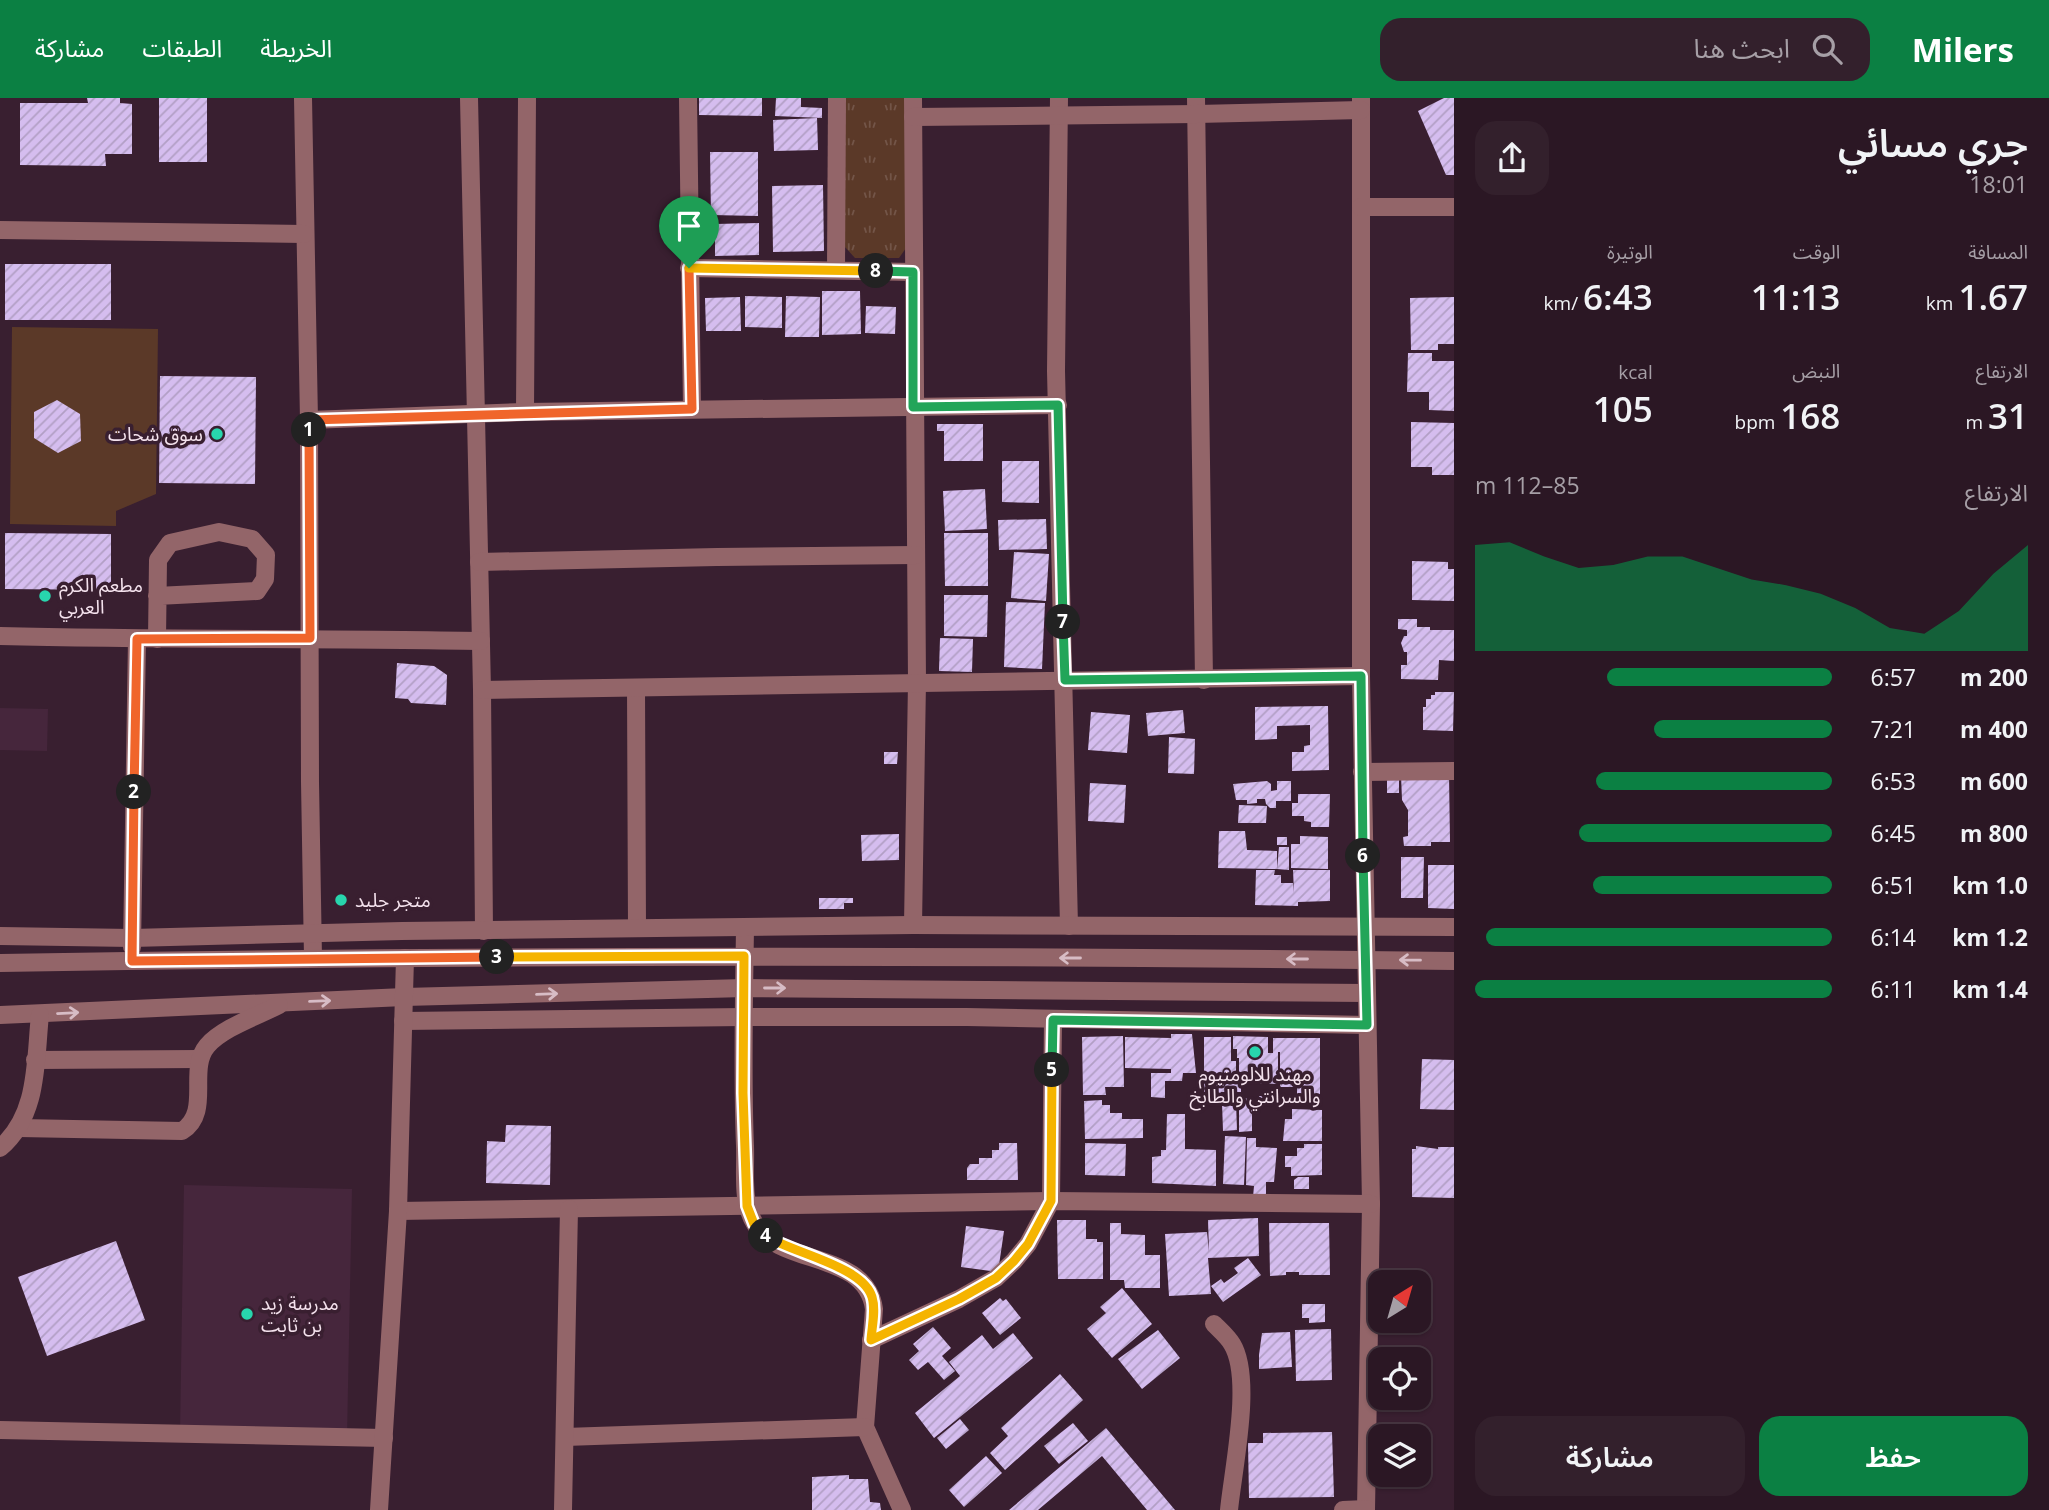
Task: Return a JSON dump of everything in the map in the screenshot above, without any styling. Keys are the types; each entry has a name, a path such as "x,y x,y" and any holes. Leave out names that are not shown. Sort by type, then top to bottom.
{"street":[{"path":"303,98 309,420 313,958"},
{"path":"469,98 482,690 484,931"},
{"path":"525,412 527,98"},
{"path":"688,98 692,409"},
{"path":"835,270 837,98"},
{"path":"913,98 913,407 917,682 913,925"},
{"path":"913,117 1059,107 1361,104 1361,676 1371,1203 1366,1509 1343,1510"},
{"path":"1197,106 1204,680"},
{"path":"1059,107 1058,405 1069,926"},
{"path":"1361,207 1454,207"},
{"path":"0,230 304,234"},
{"path":"689,268 913,272"},
{"path":"309,420 525,412 1058,405"},
{"path":"157,639 158,560 170,542 219,533 252,540 267,555 265,579 257,591 158,596"},
{"path":"479,562 717,556 916,555"},
{"path":"0,636 481,641"},
{"path":"132,961 137,639"},
{"path":"482,690 1361,676"},
{"path":"636,688 637,928"},
{"path":"1362,772 1454,771"},
{"path":"0,936 132,938 913,925 1454,927"},
{"path":"745,928 743,1093 747,1206 754,1224 762,1234 776,1243 838,1267 867,1286 874,1309 865,1427 902,1510"},
{"path":"0,963 744,956 1454,961"},
{"path":"379,1510 398,1211 405,958"},
{"path":"0,1016 285,1002 745,988 1366,993"},
{"path":"19,1128 182,1131 192,1122 198,1109 199,1059 206,1046 219,1035 285,1002"},
{"path":"0,1147 19,1128 31,1099 40,1015"},
{"path":"403,1021 744,1017 1367,1025"},
{"path":"871,1340 959,1299 996,1278 1028,1244 1051,1201 1053,1020"},
{"path":"35,1060 199,1059"},
{"path":"398,1211 1051,1201 1371,1203"},
{"path":"562,1510 569,1209"},
{"path":"1214,1324 1233,1345 1240,1368 1241,1399 1229,1510"},
{"path":"565,1437 865,1427"},
{"path":"0,1430 384,1438"}],"shaded area":[{"path":"0,708 48,709 47,751 0,750"},
{"path":"184,1185 352,1189 347,1437 180,1434"}],"green space":[{"path":"844,98 905,98 906,248 899,258 855,258 845,247"},
{"path":"12,327 158,329 156,494 116,511 116,526 10,524"}],"building":[{"path":"87,98 120,98 120,103 132,104 132,154 105,154 106,166 20,165 20,103 88,103"},
{"path":"159,98 207,98 207,162 159,162"},
{"path":"699,98 762,98 762,116 699,115"},
{"path":"776,98 801,98 801,107 822,108 822,118 775,116"},
{"path":"1444,98 1454,98 1454,175 1446,175 1418,111"},
{"path":"817,118 818,150 774,151 773,120"},
{"path":"710,152 758,152 758,216 711,215"},
{"path":"823,185 824,251 773,252 772,186"},
{"path":"759,223 759,255 715,256 715,224"},
{"path":"5,264 111,264 111,320 5,320"},
{"path":"822,291 860,291 861,334 822,335"},
{"path":"745,296 782,297 782,328 745,327"},
{"path":"786,296 820,297 819,337 785,337"},
{"path":"740,297 741,331 706,331 705,298"},
{"path":"1454,297 1454,344 1438,344 1438,350 1411,350 1410,298"},
{"path":"866,306 896,307 895,334 865,333"},
{"path":"1408,353 1432,353 1432,361 1454,361 1454,411 1429,410 1429,392 1407,392"},
{"path":"160,376 256,377 255,484 159,483"},
{"path":"57,400 80,414 81,441 58,453 34,438 34,412"},
{"path":"1411,422 1454,423 1454,475 1432,475 1432,467 1411,467"},
{"path":"937,424 983,424 983,461 944,461 944,431 937,431"},
{"path":"1002,461 1039,461 1039,503 1002,502"},
{"path":"985,489 987,529 945,531 943,491"},
{"path":"1046,519 1047,549 999,550 998,520"},
{"path":"5,533 111,534 111,590 5,589"},
{"path":"944,533 988,533 988,586 945,586"},
{"path":"1014,552 1049,554 1046,601 1011,598"},
{"path":"1412,561 1448,562 1448,569 1454,569 1454,601 1412,600"},
{"path":"944,595 988,595 987,637 944,636"},
{"path":"1006,602 1045,603 1042,669 1004,667"},
{"path":"1398,619 1417,619 1417,627 1430,627 1430,630 1454,630 1454,661 1439,660 1438,680 1401,679 1401,665 1407,665 1407,652 1404,652 1401,643 1404,636 1407,636 1407,630 1398,629"},
{"path":"940,638 973,639 972,672 939,671"},
{"path":"397,663 434,666 447,675 446,705 411,703 408,699 395,698"},
{"path":"1435,692 1454,692 1453,731 1423,730 1423,707 1426,707 1426,699 1431,699"},
{"path":"1328,706 1329,770 1292,771 1292,752 1304,752 1304,746 1310,745 1310,725 1277,726 1277,739 1255,740 1255,707"},
{"path":"1183,710 1185,733 1148,736 1146,713"},
{"path":"1091,712 1130,715 1127,753 1088,750"},
{"path":"1169,737 1195,739 1194,774 1168,773"},
{"path":"884,752 898,752 897,764 884,764"},
{"path":"1387,775 1399,775 1399,793 1387,793"},
{"path":"1401,775 1449,775 1450,842 1431,842 1431,846 1404,846 1403,837 1408,836 1408,810 1402,800"},
{"path":"1267,781 1271,784 1271,791 1277,790 1277,781 1291,781 1291,801 1276,801 1276,808 1270,808 1265,799 1257,799 1257,803 1247,804 1247,800 1236,800 1233,784"},
{"path":"1090,783 1126,785 1124,823 1088,821"},
{"path":"1298,794 1330,794 1329,827 1311,827 1311,822 1304,821 1304,816 1292,816 1292,803 1298,803"},
{"path":"1239,805 1267,806 1266,823 1238,823"},
{"path":"1219,831 1245,831 1247,850 1277,851 1277,869 1218,868"},
{"path":"899,834 899,860 862,861 861,835"},
{"path":"1300,836 1328,837 1328,869 1291,868 1291,844 1300,844"},
{"path":"1277,837 1287,837 1287,845 1277,845"},
{"path":"1279,847 1289,847 1289,870 1277,869"},
{"path":"1401,857 1424,857 1423,898 1401,898"},
{"path":"1428,865 1454,865 1454,909 1428,908"},
{"path":"1256,870 1275,870 1274,875 1281,875 1281,883 1293,883 1294,893 1293,870 1330,870 1330,901 1298,902 1298,906 1255,905"},
{"path":"819,898 853,898 853,903 844,903 844,909 819,909"},
{"path":"1171,1034 1192,1034 1196,1073 1183,1073 1182,1081 1165,1081 1165,1098 1151,1097 1151,1073 1171,1073 1171,1069 1125,1068 1125,1037 1171,1038"},
{"path":"1123,1036 1124,1087 1105,1087 1106,1095 1083,1095 1082,1037"},
{"path":"1233,1036 1268,1037 1268,1053 1273,1053 1273,1038 1320,1038 1320,1103 1304,1103 1304,1094 1297,1094 1297,1087 1280,1087 1280,1052 1278,1084 1244,1083 1247,1072 1239,1072 1239,1058 1237,1049 1233,1049"},
{"path":"1204,1037 1231,1037 1231,1061 1236,1061 1236,1076 1241,1076 1241,1092 1221,1092 1221,1102 1204,1102"},
{"path":"1422,1059 1454,1060 1454,1110 1420,1109"},
{"path":"1259,1096 1272,1096 1273,1102 1259,1103"},
{"path":"1252,1098 1252,1131 1239,1132 1239,1099"},
{"path":"1102,1100 1102,1105 1110,1105 1110,1113 1122,1113 1122,1119 1143,1119 1143,1138 1085,1139 1084,1101"},
{"path":"1236,1102 1237,1130 1223,1131 1222,1103"},
{"path":"1292,1109 1322,1110 1322,1141 1283,1141 1285,1119 1292,1119"},
{"path":"1167,1114 1185,1114 1185,1149 1216,1150 1216,1186 1152,1183 1152,1157 1161,1156 1161,1150 1166,1150"},
{"path":"506,1125 551,1126 550,1185 486,1183 487,1141 505,1142"},
{"path":"1225,1136 1246,1137 1244,1185 1223,1184"},
{"path":"1247,1138 1256,1138 1256,1147 1277,1148 1274,1182 1266,1182 1266,1197 1253,1197 1254,1186 1246,1185"},
{"path":"999,1143 1017,1143 1018,1180 967,1180 967,1168 970,1164 979,1164 979,1158 992,1158 992,1150 999,1150"},
{"path":"1085,1143 1126,1144 1125,1176 1085,1175"},
{"path":"1304,1144 1322,1144 1322,1175 1291,1176 1291,1167 1285,1167 1285,1156 1297,1156 1297,1148 1304,1148"},
{"path":"1416,1146 1438,1149 1454,1147 1454,1198 1412,1197 1412,1149 1416,1149"},
{"path":"1298,1177 1309,1177 1309,1189 1294,1189 1294,1180"},
{"path":"1258,1218 1259,1256 1208,1258 1211,1294 1169,1296 1165,1234 1207,1232 1209,1252 1208,1220"},
{"path":"1057,1220 1086,1220 1086,1239 1103,1242 1103,1279 1058,1279"},
{"path":"1110,1223 1121,1223 1121,1234 1145,1235 1145,1255 1160,1255 1160,1288 1125,1288 1124,1280 1110,1280"},
{"path":"1269,1223 1329,1223 1330,1275 1299,1275 1299,1272 1286,1272 1286,1275 1270,1276"},
{"path":"966,1226 1004,1231 998,1272 961,1267"},
{"path":"116,1241 145,1320 47,1356 18,1277"},
{"path":"1248,1258 1261,1275 1223,1302 1211,1286 1221,1279 1224,1283 1238,1273 1234,1268"},
{"path":"1122,1288 1152,1324 1112,1358 1087,1329 1106,1313 1100,1307"},
{"path":"1000,1298 1003,1301 1006,1299 1021,1318 1000,1335 982,1313"},
{"path":"1302,1304 1325,1304 1325,1322 1309,1323 1309,1318 1302,1318"},
{"path":"933,1327 951,1348 942,1356 955,1371 944,1380 928,1362 918,1370 909,1360 919,1351 913,1344"},
{"path":"1331,1329 1332,1380 1296,1381 1295,1330"},
{"path":"1158,1330 1180,1358 1142,1389 1118,1359"},
{"path":"1290,1332 1292,1367 1259,1369 1262,1333"},
{"path":"1013,1333 1033,1358 934,1438 915,1413 960,1376 949,1362 982,1335 993,1349"},
{"path":"1060,1374 1083,1400 1005,1470 990,1453 1008,1436 1001,1428"},
{"path":"960,1419 969,1430 946,1449 937,1438"},
{"path":"1073,1423 1088,1441 1059,1464 1044,1446"},
{"path":"1106,1428 1175,1510 1147,1510 1102,1456 1038,1510 1009,1510"},
{"path":"1332,1432 1334,1497 1249,1498 1248,1443 1263,1443 1263,1433"},
{"path":"986,1456 1002,1473 964,1507 949,1490"},
{"path":"849,1475 849,1479 868,1479 870,1502 880,1503 881,1510 812,1510 812,1477"}],"place":[{"name":"سوق شحات","path":"217,434"},
{"name":"مطعم الكرم العربي","path":"45,596"},
{"name":"متجر جليد","path":"341,900"},
{"name":"مهند للالومنيوم والسرانتي والطابخ","path":"1255,1052"},
{"name":"مدرسة زيد بن ثابت","path":"247,1314"}],"route":[{"path":"689,268 913,272 913,407 1058,405 1065,680 1361,676 1367,1025 1053,1020 1051,1201 1028,1244 996,1278 959,1299 871,1340 874,1309 867,1286 838,1267 776,1243 762,1234 754,1224 747,1206 743,1093 744,956 132,961 137,639 310,638 309,420 692,409 689,268"}]}
